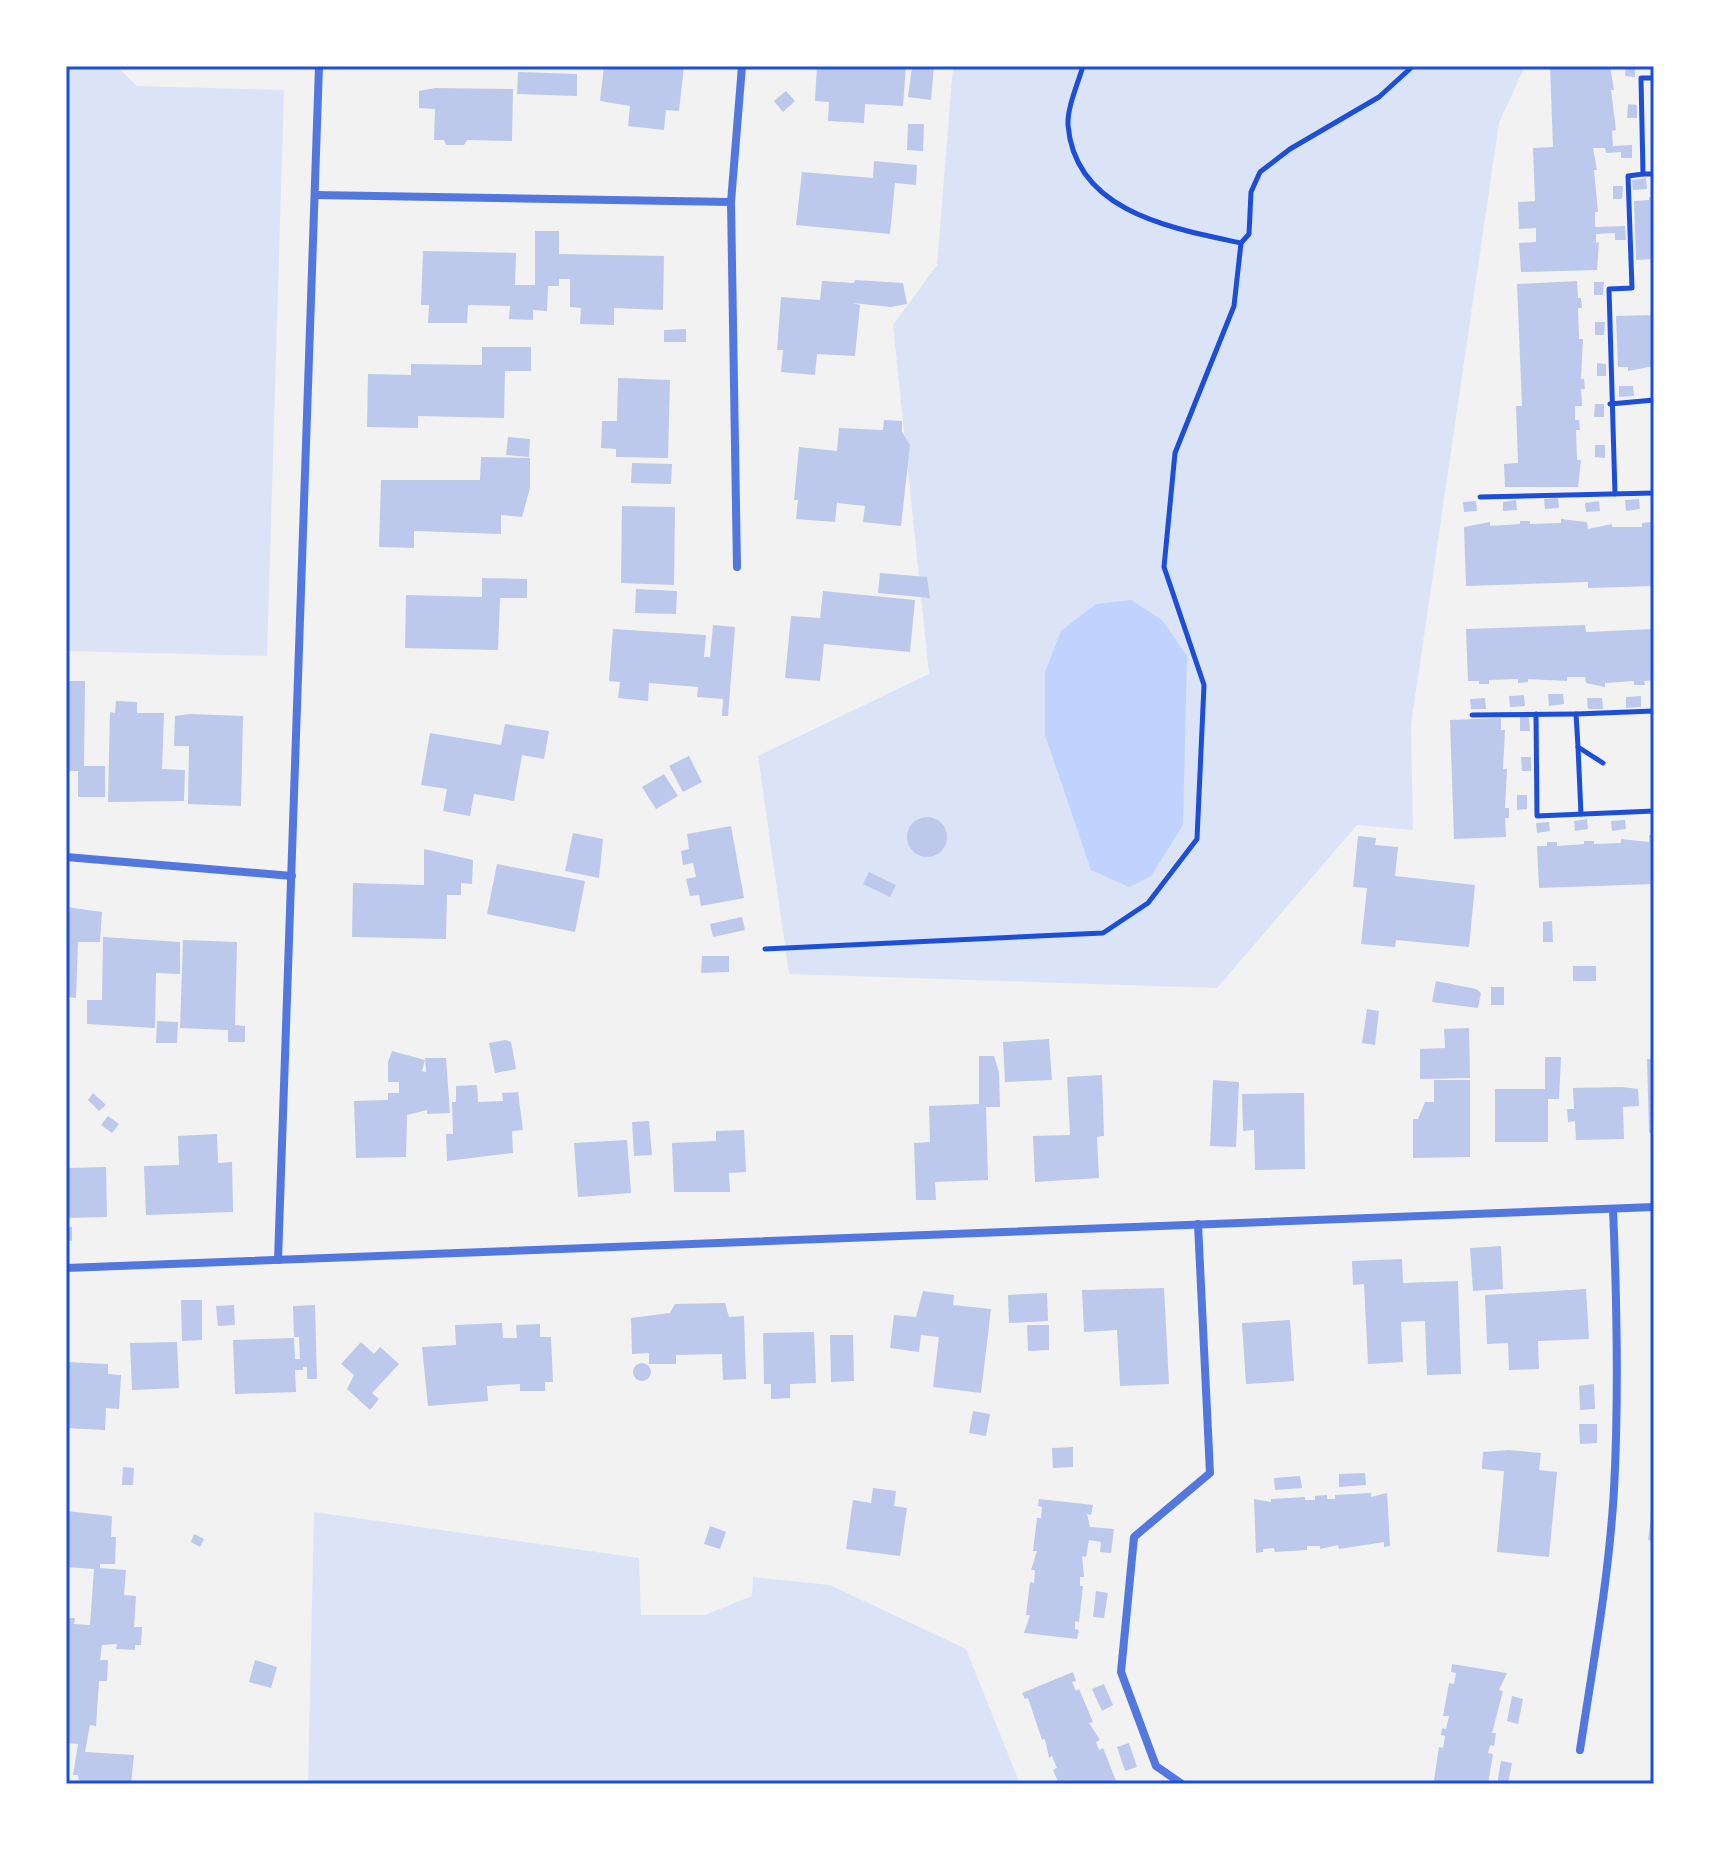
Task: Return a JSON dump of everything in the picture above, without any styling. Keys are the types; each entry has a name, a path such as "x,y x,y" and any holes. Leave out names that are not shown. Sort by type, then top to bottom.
{"street":[{"path":"278,1260 319,66"},
{"path":"737,567 731,202 742,66"},
{"path":"315,195 731,202"},
{"path":"66,857 292,876"},
{"path":"66,1268 1654,1207"},
{"path":"1580,1750 1604,1594 1614,1490 1618,1327 1613,1209"},
{"path":"1182,1784 1156,1766 1121,1672 1134,1537 1210,1473 1198,1224"}],"path":[{"path":"1083,66 1067,123 1076,166 1103,196 1170,228 1241,243"},
{"path":"765,949 1103,933 1148,903 1197,839 1204,685 1164,567 1175,453 1234,306 1241,243 1249,234 1251,192 1260,172 1290,149 1379,97 1413,66"},
{"path":"1643,174 1641,78 1654,78"},
{"path":"1615,494 1609,289 1632,288 1628,176 1654,174"},
{"path":"1610,404 1654,400"},
{"path":"1480,497 1654,493"},
{"path":"1472,715 1654,711"},
{"path":"1536,714 1537,816 1654,811"},
{"path":"1576,714 1581,814"},
{"path":"1578,747 1603,763"}],"shaded area":[{"path":"66,66 116,66 137,86 284,90 267,656 66,651"},
{"path":"953,66 1525,66 1499,123 1411,725 1413,830 1357,825 1217,988 789,974 758,756 929,674 893,325 937,265"},
{"path":"314,1512 639,1558 641,1615 705,1615 752,1596 753,1577 830,1585 966,1649 1020,1784 308,1784"}],"water":[{"path":"1131,600 1162,620 1187,656 1183,825 1151,876 1129,887 1091,870 1045,735 1045,672 1061,631 1096,604"}],"building":[{"path":"604,66 684,66 679,111 666,110 664,130 628,126 630,106 600,101"},
{"path":"817,66 906,66 903,106 865,104 864,123 828,121 829,102 815,101"},
{"path":"912,66 934,66 931,100 908,97"},
{"path":"1550,66 1610,66 1616,130 1612,131 1613,146 1632,145 1632,158 1621,158 1621,152 1606,153 1605,148 1593,148 1597,170 1594,170 1598,212 1595,212 1595,227 1625,226 1626,240 1615,240 1615,233 1596,234 1596,243 1599,242 1597,270 1521,272 1519,243 1536,242 1536,228 1519,229 1518,202 1535,201 1533,148 1553,147"},
{"path":"1626,66 1635,66 1635,77 1625,76"},
{"path":"518,72 577,74 577,96 517,94"},
{"path":"435,88 513,89 512,141 467,140 464,145 446,145 444,140 434,140 435,109 419,108 419,91"},
{"path":"786,91 795,101 783,112 774,101"},
{"path":"1628,104 1637,105 1637,118 1627,118"},
{"path":"908,124 924,124 923,151 907,150"},
{"path":"874,161 917,165 916,185 895,183 890,234 796,225 802,172 873,178"},
{"path":"1646,178 1647,189 1633,190 1632,180"},
{"path":"1613,186 1623,186 1622,199 1613,199"},
{"path":"1649,197 1654,197 1654,259 1636,260 1634,201 1649,200"},
{"path":"535,231 559,231 559,254 664,256 663,310 614,308 614,325 580,324 581,308 570,307 570,279 559,279 559,286 548,286 547,311 533,310 533,320 509,319 510,306 468,305 467,323 428,323 429,305 421,305 423,251 516,253 515,285 535,285"},
{"path":"855,280 903,283 907,304 890,307 853,303 860,305 855,356 817,354 815,375 781,372 783,350 777,350 781,297 820,300 822,281 854,283"},
{"path":"1577,281 1582,308 1578,308 1579,339 1583,339 1581,379 1584,379 1585,389 1581,389 1582,406 1575,406 1575,420 1579,420 1580,430 1576,430 1577,460 1581,460 1578,487 1505,487 1504,464 1518,463 1516,406 1522,406 1517,284"},
{"path":"1594,282 1604,282 1603,295 1594,295"},
{"path":"1654,315 1654,366 1628,371 1628,367 1618,367 1616,316"},
{"path":"1595,322 1605,322 1604,335 1595,335"},
{"path":"686,329 686,342 664,342 664,330"},
{"path":"482,347 531,347 531,371 505,371 504,418 418,416 418,428 367,427 368,374 411,375 411,364 482,365"},
{"path":"1597,363 1606,364 1606,376 1597,376"},
{"path":"618,378 670,380 668,458 616,457 616,449 601,448 602,421 617,421"},
{"path":"1619,386 1633,386 1634,396 1619,397"},
{"path":"1595,404 1604,404 1604,417 1594,417"},
{"path":"884,420 902,421 902,432 910,445 901,526 863,522 865,506 837,503 835,522 796,519 798,500 794,500 799,447 837,451 839,428 883,430"},
{"path":"508,437 530,439 529,457 506,455"},
{"path":"1595,445 1605,445 1605,458 1595,457"},
{"path":"481,457 530,458 530,488 522,517 501,515 501,534 414,531 414,548 379,547 381,480 480,480"},
{"path":"632,463 672,464 671,484 631,483"},
{"path":"1558,498 1559,508 1545,509 1544,499"},
{"path":"1639,499 1640,509 1626,511 1625,500"},
{"path":"1516,500 1517,510 1503,511 1503,502"},
{"path":"1476,501 1477,511 1464,512 1463,502"},
{"path":"1599,501 1600,511 1586,512 1585,503"},
{"path":"622,506 675,507 674,585 621,583"},
{"path":"1561,519 1587,522 1588,529 1612,524 1612,527 1642,527 1642,523 1652,522 1654,586 1588,588 1588,582 1466,586 1464,527 1490,522 1490,526 1520,524 1520,521 1530,521 1530,524 1561,523"},
{"path":"880,573 927,577 930,598 878,593"},
{"path":"482,578 527,579 527,598 500,598 498,650 405,648 406,595 482,597"},
{"path":"636,589 677,591 676,614 635,613"},
{"path":"823,591 915,600 910,652 824,644 820,681 785,678 791,616 820,618"},
{"path":"713,625 735,627 728,716 722,716 723,699 697,697 698,687 649,683 648,701 618,698 620,682 609,681 613,629 706,635 704,657 710,657"},
{"path":"1585,625 1586,632 1654,629 1654,680 1644,681 1645,685 1634,685 1634,681 1605,683 1605,687 1586,683 1585,677 1567,677 1567,681 1528,679 1528,682 1518,683 1518,679 1489,680 1489,684 1468,681 1466,629"},
{"path":"66,681 85,681 84,766 105,766 105,797 78,797 78,771 66,771"},
{"path":"1548,694 1563,694 1564,704 1549,706"},
{"path":"1524,695 1525,706 1510,707 1509,696"},
{"path":"1641,696 1641,707 1626,708 1626,697"},
{"path":"1485,698 1486,709 1471,709 1470,699"},
{"path":"1587,698 1602,698 1603,709 1588,709"},
{"path":"116,701 137,702 137,713 164,713 162,769 185,770 184,801 108,802 110,712 115,713"},
{"path":"175,716 243,716 241,806 188,804 189,746 174,746"},
{"path":"1520,717 1529,717 1530,731 1520,731"},
{"path":"1501,718 1501,730 1505,730 1503,769 1507,769 1505,808 1509,808 1509,818 1505,818 1506,837 1454,839 1450,720"},
{"path":"505,724 549,731 544,759 522,755 514,801 474,794 470,816 443,811 447,789 421,785 430,733 501,745"},
{"path":"689,756 702,782 683,792 669,766"},
{"path":"1521,757 1531,757 1531,771 1522,771"},
{"path":"664,774 678,796 656,809 642,787"},
{"path":"1517,795 1527,795 1527,809 1517,810"},
{"path":"927,817 941,823 947,837 941,851 927,857 913,851 907,837 913,823"},
{"path":"1587,819 1588,829 1575,831 1574,821"},
{"path":"1625,820 1626,829 1612,831 1611,821"},
{"path":"1549,822 1550,831 1537,833 1536,823"},
{"path":"731,826 744,898 701,906 699,895 690,896 686,879 696,877 693,863 683,865 681,851 689,849 687,834"},
{"path":"573,833 603,839 599,878 565,871"},
{"path":"1649,835 1654,835 1653,884 1539,888 1537,846 1547,846 1547,842 1557,842 1557,846 1584,844 1584,841 1594,841 1594,844 1621,843 1621,839 1649,842"},
{"path":"1358,836 1376,838 1375,845 1398,847 1395,876 1475,885 1469,947 1396,940 1395,947 1361,944 1367,888 1353,887"},
{"path":"424,849 473,860 472,884 461,883 461,895 447,895 446,939 352,937 353,883 424,885"},
{"path":"497,864 585,881 575,932 487,914"},
{"path":"869,872 896,885 890,897 863,884"},
{"path":"66,907 102,912 100,942 78,942 76,998 66,997"},
{"path":"742,917 745,930 713,937 710,924"},
{"path":"1552,921 1553,942 1543,942 1543,922"},
{"path":"103,937 180,942 180,974 156,973 155,1028 87,1024 87,1000 102,1000"},
{"path":"183,940 237,942 235,1025 245,1026 245,1042 228,1042 228,1030 180,1028"},
{"path":"702,956 729,956 729,972 701,973"},
{"path":"1573,966 1596,966 1596,981 1573,981"},
{"path":"1436,981 1476,989 1481,993 1478,1008 1432,1002"},
{"path":"1491,987 1504,987 1504,1005 1491,1005"},
{"path":"1367,1009 1379,1011 1375,1045 1362,1043"},
{"path":"157,1021 178,1022 177,1043 156,1043"},
{"path":"1469,1028 1470,1078 1420,1079 1420,1049 1445,1048 1444,1029"},
{"path":"1049,1039 1052,1080 1005,1082 1003,1042"},
{"path":"511,1042 516,1069 495,1073 489,1043"},
{"path":"392,1051 425,1060 422,1071 426,1072 425,1058 446,1058 450,1113 427,1114 427,1110 407,1115 406,1157 356,1158 354,1101 388,1100 388,1093 399,1093 399,1082 388,1082 388,1062"},
{"path":"979,1056 994,1056 999,1072 1000,1107 986,1107 988,1180 935,1182 936,1200 916,1200 914,1143 930,1142 929,1106 979,1104"},
{"path":"1545,1057 1561,1057 1559,1099 1548,1099 1548,1142 1495,1142 1495,1089 1545,1089"},
{"path":"1647,1059 1654,1059 1654,1133 1649,1133"},
{"path":"1102,1075 1104,1136 1097,1137 1099,1178 1035,1182 1033,1136 1070,1135 1067,1077"},
{"path":"1213,1080 1239,1082 1236,1147 1210,1146"},
{"path":"1434,1080 1470,1080 1470,1157 1413,1158 1413,1119 1418,1119 1425,1102 1434,1102"},
{"path":"477,1085 478,1102 503,1101 502,1093 518,1092 523,1130 512,1131 513,1153 447,1161 446,1134 453,1134 452,1102 456,1102 456,1086"},
{"path":"1573,1088 1638,1089 1639,1106 1623,1107 1624,1139 1576,1140 1575,1121 1568,1122 1567,1109 1574,1109"},
{"path":"93,1093 106,1105 99,1111 88,1100"},
{"path":"1304,1093 1305,1169 1255,1170 1254,1130 1243,1131 1242,1094"},
{"path":"108,1116 119,1124 112,1133 101,1125"},
{"path":"649,1121 652,1155 634,1156 632,1122"},
{"path":"744,1130 746,1172 729,1173 730,1192 674,1192 672,1143 716,1141 716,1131"},
{"path":"217,1134 218,1163 232,1162 233,1212 146,1215 144,1166 179,1165 178,1136"},
{"path":"627,1140 631,1193 578,1197 574,1143"},
{"path":"106,1167 107,1217 66,1218 66,1168"},
{"path":"66,1227 72,1227 72,1241 66,1240"},
{"path":"1501,1246 1503,1289 1473,1291 1470,1248"},
{"path":"1402,1259 1403,1283 1458,1281 1461,1374 1427,1375 1425,1321 1401,1322 1403,1362 1368,1364 1364,1284 1353,1285 1352,1261"},
{"path":"1164,1288 1169,1384 1120,1386 1117,1330 1084,1332 1082,1290"},
{"path":"1586,1289 1589,1339 1538,1341 1539,1369 1509,1370 1508,1343 1487,1344 1485,1295"},
{"path":"923,1291 954,1295 953,1305 991,1309 981,1393 933,1387 939,1337 921,1335 919,1352 890,1348 894,1315 916,1317"},
{"path":"1047,1293 1048,1321 1009,1323 1008,1295"},
{"path":"181,1300 202,1300 202,1340 182,1341"},
{"path":"725,1303 729,1317 744,1316 746,1379 723,1380 722,1354 676,1355 676,1364 649,1364 649,1353 632,1354 631,1318 670,1313 675,1304"},
{"path":"234,1305 235,1325 218,1326 216,1306"},
{"path":"315,1305 317,1379 307,1379 307,1367 303,1367 303,1370 295,1370 296,1392 235,1394 233,1340 294,1338 295,1359 300,1359 299,1337 294,1337 293,1306"},
{"path":"1290,1320 1294,1381 1246,1384 1242,1323"},
{"path":"502,1323 503,1338 517,1338 516,1325 540,1324 540,1337 551,1337 553,1382 545,1382 545,1391 520,1391 520,1384 487,1386 488,1401 428,1406 422,1347 456,1345 455,1325"},
{"path":"1027,1325 1049,1325 1049,1350 1028,1351"},
{"path":"814,1332 816,1383 790,1384 790,1398 771,1399 771,1384 764,1384 763,1333"},
{"path":"830,1335 853,1335 854,1381 831,1382"},
{"path":"177,1342 179,1388 132,1390 130,1343"},
{"path":"361,1342 374,1354 380,1347 399,1364 372,1393 379,1399 370,1410 347,1389 354,1375 341,1364"},
{"path":"66,1362 108,1364 108,1374 121,1375 119,1409 106,1408 105,1430 66,1428"},
{"path":"642,1363 651,1372 642,1381 633,1372"},
{"path":"1594,1384 1595,1409 1580,1410 1579,1386"},
{"path":"973,1411 990,1414 986,1436 969,1433"},
{"path":"1579,1424 1597,1424 1597,1443 1580,1444"},
{"path":"1073,1447 1073,1467 1053,1468 1052,1448"},
{"path":"1509,1450 1541,1453 1539,1470 1557,1472 1549,1557 1497,1552 1504,1471 1482,1469 1483,1452"},
{"path":"123,1467 134,1468 133,1485 122,1485"},
{"path":"1365,1473 1366,1485 1339,1487 1339,1474"},
{"path":"1300,1476 1302,1488 1275,1490 1274,1478"},
{"path":"873,1488 896,1491 894,1506 907,1508 900,1556 846,1549 853,1500 871,1503"},
{"path":"1371,1493 1371,1497 1387,1493 1390,1546 1384,1547 1384,1542 1339,1549 1338,1545 1320,1549 1320,1546 1307,1546 1307,1550 1275,1552 1274,1548 1256,1553 1254,1499 1271,1502 1271,1499 1305,1497 1305,1500 1315,1500 1315,1496 1327,1495 1327,1499 1335,1499 1335,1495"},
{"path":"1039,1499 1093,1505 1091,1515 1087,1514 1090,1527 1114,1529 1111,1553 1100,1552 1101,1542 1089,1540 1086,1557 1082,1556 1084,1577 1080,1577 1080,1586 1083,1586 1079,1622 1075,1621 1075,1629 1079,1630 1077,1639 1024,1633 1030,1615 1026,1615 1030,1582 1034,1583 1035,1570 1031,1570 1037,1551 1033,1551 1037,1518 1041,1518"},
{"path":"66,1511 112,1516 111,1537 116,1537 115,1564 100,1564 100,1568 126,1570 124,1595 136,1596 134,1627 142,1627 141,1645 135,1645 135,1650 116,1649 117,1644 102,1645 100,1660 108,1660 107,1681 99,1681 96,1726 90,1725 85,1752 134,1755 131,1784 80,1784 78,1775 73,1775 78,1744 66,1743 66,1618 75,1618 74,1624 90,1625 94,1569 66,1567"},
{"path":"1654,1511 1654,1541 1648,1540"},
{"path":"710,1526 726,1532 720,1549 704,1544"},
{"path":"194,1534 204,1539 200,1547 191,1542"},
{"path":"1096,1591 1108,1593 1104,1618 1093,1617"},
{"path":"255,1660 277,1667 271,1688 249,1682"},
{"path":"1452,1664 1507,1673 1499,1690 1503,1691 1492,1733 1496,1733 1494,1746 1490,1745 1488,1753 1493,1754 1488,1784 1437,1784 1434,1780 1439,1747 1443,1748 1445,1736 1441,1735 1442,1728 1446,1729 1449,1716 1443,1716 1449,1683 1454,1684 1456,1673 1451,1672"},
{"path":"1073,1672 1076,1681 1072,1682 1076,1691 1079,1689 1093,1722 1089,1723 1100,1740 1096,1742 1099,1750 1103,1748 1116,1781 1113,1784 1059,1784 1053,1770 1057,1768 1052,1756 1049,1758 1045,1739 1042,1740 1028,1698 1025,1699 1022,1693"},
{"path":"1104,1684 1113,1705 1102,1711 1092,1689"},
{"path":"1512,1696 1523,1699 1518,1724 1507,1721"},
{"path":"1129,1743 1137,1767 1125,1771 1117,1747"},
{"path":"1501,1761 1512,1763 1508,1784 1497,1784"}]}
